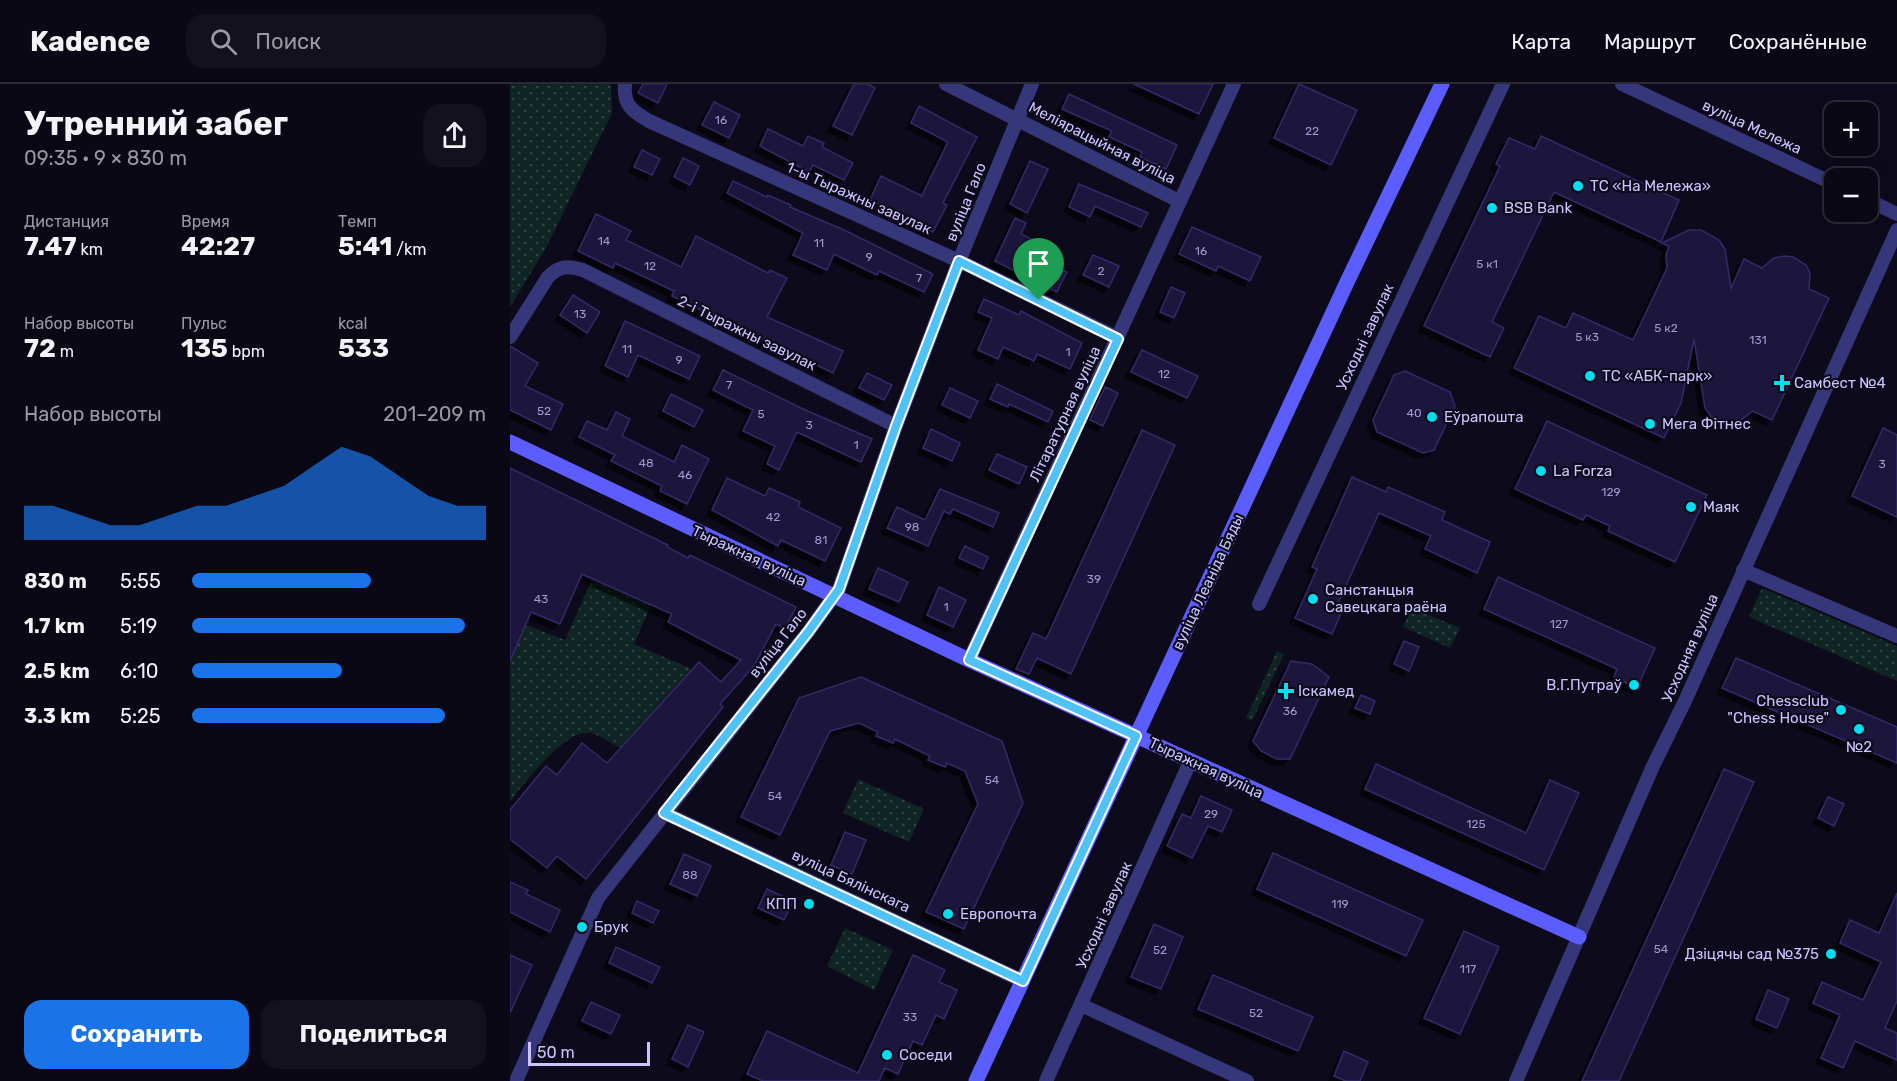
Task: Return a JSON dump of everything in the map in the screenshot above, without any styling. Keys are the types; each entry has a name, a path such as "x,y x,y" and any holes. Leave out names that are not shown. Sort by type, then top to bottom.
{"street":[{"name":"1-ы Тыражны завулак","path":"625,84 626,103 631,110 650,121 959,261 1118,339"},
{"name":"Меліярацыйная вуліца","path":"946,84 1179,201"},
{"name":"вуліца Гало","path":"516,1081 598,897 835,596 896,426 959,261 1032,84"},
{"name":"Літаратурная вуліца","path":"969,660 1234,84"},
{"name":"вуліца Леаніда Бяды","path":"976,1081 1442,84"},
{"name":"Усходні завулак","path":"1258,604 1503,84"},
{"name":"вуліца Мележа","path":"1622,84 1824,179"},
{"path":"1878,205 1897,214"},
{"name":"Усходняя вуліца","path":"1516,1081 1897,230"},
{"name":"2-і Тыражны завулак","path":"510,337 556,269 567,266 584,270 896,426"},
{"name":"Тыражная вуліца","path":"510,442 969,660 1579,937"},
{"path":"1743,570 1897,636"},
{"name":"Усходні завулак","path":"1046,1081 1190,762"},
{"name":"вуліца Бялінскага","path":"664,813 1023,981"},
{"path":"1081,1005 1247,1081"}],"green space":[{"path":"510,84 611,84 612,113 546,248 510,307"},
{"path":"592,579 651,605 634,644 692,669 621,748 591,733 570,739 547,758 510,801 510,643 517,645 526,625 565,640"},
{"path":"1762,588 1897,646 1897,681 1749,617"},
{"path":"1412,608 1460,628 1450,648 1403,627"},
{"path":"1277,651 1284,654 1252,721 1246,718"},
{"path":"858,779 924,809 909,842 843,813"},
{"path":"845,928 893,950 874,990 827,966"}],"building":[{"path":"643,84 667,84 658,103 638,93"},
{"path":"854,84 868,84 875,88 852,135 833,126"},
{"path":"1134,84 1213,84 1199,114"},
{"path":"1299,84 1357,110 1331,165 1274,138"},
{"path":"1069,94 1177,145 1166,169 1140,157 1142,152 1109,137 1112,131 1062,109"},
{"path":"714,102 740,115 729,138 702,125"},
{"path":"919,106 977,137 943,203 947,205 933,232 870,200 881,176 922,196 948,142 911,123"},
{"path":"768,129 803,146 808,136 824,143 822,147 853,163 844,180 813,165 809,172 760,146"},
{"path":"1541,136 1679,200 1661,242 1554,192 1492,322 1504,328 1490,357 1424,326 1500,166 1496,164 1509,138 1535,149"},
{"path":"642,150 660,159 652,175 634,167"},
{"path":"683,158 699,166 690,185 674,177"},
{"path":"1030,161 1048,169 1027,213 1010,204"},
{"path":"733,181 791,205 790,207 844,230 933,274 924,292 879,271 877,275 834,254 827,270 793,255 803,233 727,193"},
{"path":"1079,184 1148,213 1141,227 1095,206 1090,217 1069,207"},
{"path":"596,214 631,231 626,240 681,267 696,236 768,273 770,270 787,278 767,317 843,351 833,373 672,296 674,291 615,263 613,268 578,251"},
{"path":"1015,218 1026,223 1021,234 1044,245 1038,258 1067,272 1057,292 995,261"},
{"path":"1192,227 1261,257 1250,281 1218,266 1216,271 1179,254"},
{"path":"1689,230 1701,230 1719,240 1725,249 1731,288 1744,259 1762,268 1774,258 1785,256 1793,257 1806,265 1810,273 1809,289 1829,298 1772,420 1753,411 1738,422 1730,423 1711,416 1705,408 1694,339 1681,403 1664,438 1514,368 1539,316 1566,328 1573,313 1633,340 1667,268 1666,255 1669,246 1662,243"},
{"path":"1093,255 1119,266 1109,287 1083,275"},
{"path":"1171,287 1185,293 1174,318 1160,312"},
{"path":"573,295 600,312 587,333 560,315"},
{"path":"984,299 1019,315 1021,311 1082,343 1070,369 1037,354 1034,361 1003,347 998,359 978,350 992,318 978,312"},
{"path":"625,321 700,356 689,379 638,355 628,377 605,366"},
{"path":"510,346 538,363 525,386 563,404 551,430 510,410"},
{"path":"1142,350 1198,376 1187,398 1131,372"},
{"path":"723,370 872,439 861,462 797,432 779,470 767,464 775,446 743,431 753,410 713,390"},
{"path":"1405,371 1450,392 1455,406 1434,450 1423,453 1377,432 1373,420 1394,375"},
{"path":"867,373 892,385 884,400 859,388"},
{"path":"997,384 1053,411 1048,422 1009,404 1008,407 990,399"},
{"path":"1105,387 1118,393 1103,426 1090,420"},
{"path":"950,388 978,401 970,418 942,405"},
{"path":"671,394 703,410 694,427 663,411"},
{"path":"616,412 630,419 622,436 674,462 682,445 709,459 687,504 660,491 662,486 611,461 615,455 579,437 587,421 607,430"},
{"path":"1547,421 1707,495 1675,562 1608,531 1610,526 1586,515 1583,520 1515,489"},
{"path":"1883,428 1897,435 1897,517 1852,496"},
{"path":"931,429 960,443 952,461 923,448"},
{"path":"1142,430 1175,445 1071,674 1037,658 1029,674 1016,669 1033,633 1046,639"},
{"path":"997,454 1027,467 1019,484 989,470"},
{"path":"510,468 668,545 667,547 688,558 690,555 796,607 785,628 776,624 754,666 720,704 723,707 586,879 557,856 547,868 510,839 510,810 546,766 557,775 582,743 607,763 699,662 721,682 741,660 668,622 672,614 582,574 560,624 531,612 510,661"},
{"path":"1352,477 1386,492 1388,487 1445,512 1442,520 1490,542 1477,573 1425,549 1431,536 1379,513 1338,603 1344,606 1332,634 1295,618 1317,569 1312,567"},
{"path":"727,478 765,496 769,488 800,502 798,507 841,528 825,561 781,540 778,546 712,510"},
{"path":"940,489 999,513 993,527 953,509 950,514 944,511 928,546 887,528 897,507 925,520"},
{"path":"965,546 988,557 983,569 959,558"},
{"path":"878,568 908,582 899,602 869,589"},
{"path":"1498,577 1655,648 1637,688 1614,677 1617,669 1484,609"},
{"path":"939,587 966,600 953,627 927,615"},
{"path":"1404,641 1419,647 1409,671 1394,664"},
{"path":"1736,658 1897,727 1897,763 1722,688"},
{"path":"1291,661 1312,664 1329,677 1290,759 1277,759 1261,751 1253,741"},
{"path":"861,677 1002,741 1023,803 964,929 926,912 978,804 965,771 947,763 945,767 928,760 930,756 895,739 893,743 876,736 878,732 859,723 830,731 780,835 741,817 799,698"},
{"path":"1361,695 1375,701 1370,714 1355,708"},
{"path":"1376,764 1526,833 1550,780 1579,793 1544,870 1365,789"},
{"path":"1724,769 1754,782 1619,1081 1582,1081"},
{"path":"1201,796 1232,810 1222,832 1208,826 1192,858 1167,846 1182,814 1191,818"},
{"path":"1828,797 1844,804 1834,826 1818,818"},
{"path":"845,832 866,840 852,874 831,865"},
{"path":"1273,853 1423,920 1406,956 1257,889"},
{"path":"684,854 711,866 697,896 670,884"},
{"path":"510,882 528,890 526,894 560,910 550,932 510,912"},
{"path":"767,889 793,901 784,920 758,908"},
{"path":"1897,893 1897,1001 1885,1028 1897,1033 1897,1060 1855,1041 1843,1068 1821,1058 1840,1015 1813,1003 1822,982 1863,1000 1881,962 1840,943 1850,920 1879,933"},
{"path":"637,901 659,911 653,923 632,913"},
{"path":"1154,924 1183,937 1161,989 1131,977"},
{"path":"1464,931 1499,947 1460,1034 1424,1018"},
{"path":"616,947 660,967 652,983 609,963"},
{"path":"510,955 532,965 510,1013"},
{"path":"913,955 945,970 939,982 957,990 944,1019 936,1015 922,1045 913,1041 898,1074 885,1068 879,1081 763,1081 747,1074 767,1031 858,1073"},
{"path":"1213,975 1313,1017 1298,1051 1198,1009"},
{"path":"1768,990 1789,999 1777,1028 1756,1019"},
{"path":"591,1002 620,1015 611,1034 582,1021"},
{"path":"688,1025 704,1032 688,1067 672,1059"},
{"path":"1344,1051 1368,1062 1360,1081 1346,1081 1334,1076"}],"place":[{"name":"ТС «На Мележа»","path":"1578,186"},
{"name":"BSB Bank","path":"1492,208"},
{"name":"ТС «АБК-парк»","path":"1590,376"},
{"name":"Самбест №4","path":"1782,383"},
{"name":"Еўрапошта","path":"1432,417"},
{"name":"Мега Фітнес","path":"1650,424"},
{"name":"La Forza","path":"1541,471"},
{"name":"Маяк","path":"1691,507"},
{"name":"Санстанцыя Савецкага раёна","path":"1313,599"},
{"name":"В.Г.Путраў","path":"1634,685"},
{"name":"Іскамед","path":"1286,691"},
{"name":"Chessclub \"Chess House\"","path":"1841,710"},
{"name":"№2","path":"1859,729"},
{"name":"КПП","path":"809,904"},
{"name":"Европочта","path":"948,914"},
{"name":"Брук","path":"582,927"},
{"name":"Дзіцячы сад №375","path":"1831,954"},
{"name":"Соседи","path":"887,1055"}],"route":[{"path":"959,261 1039,300 1118,339 969,660 1136,736 1023,981 664,813 808,632 839,589 896,426 959,261"}]}
